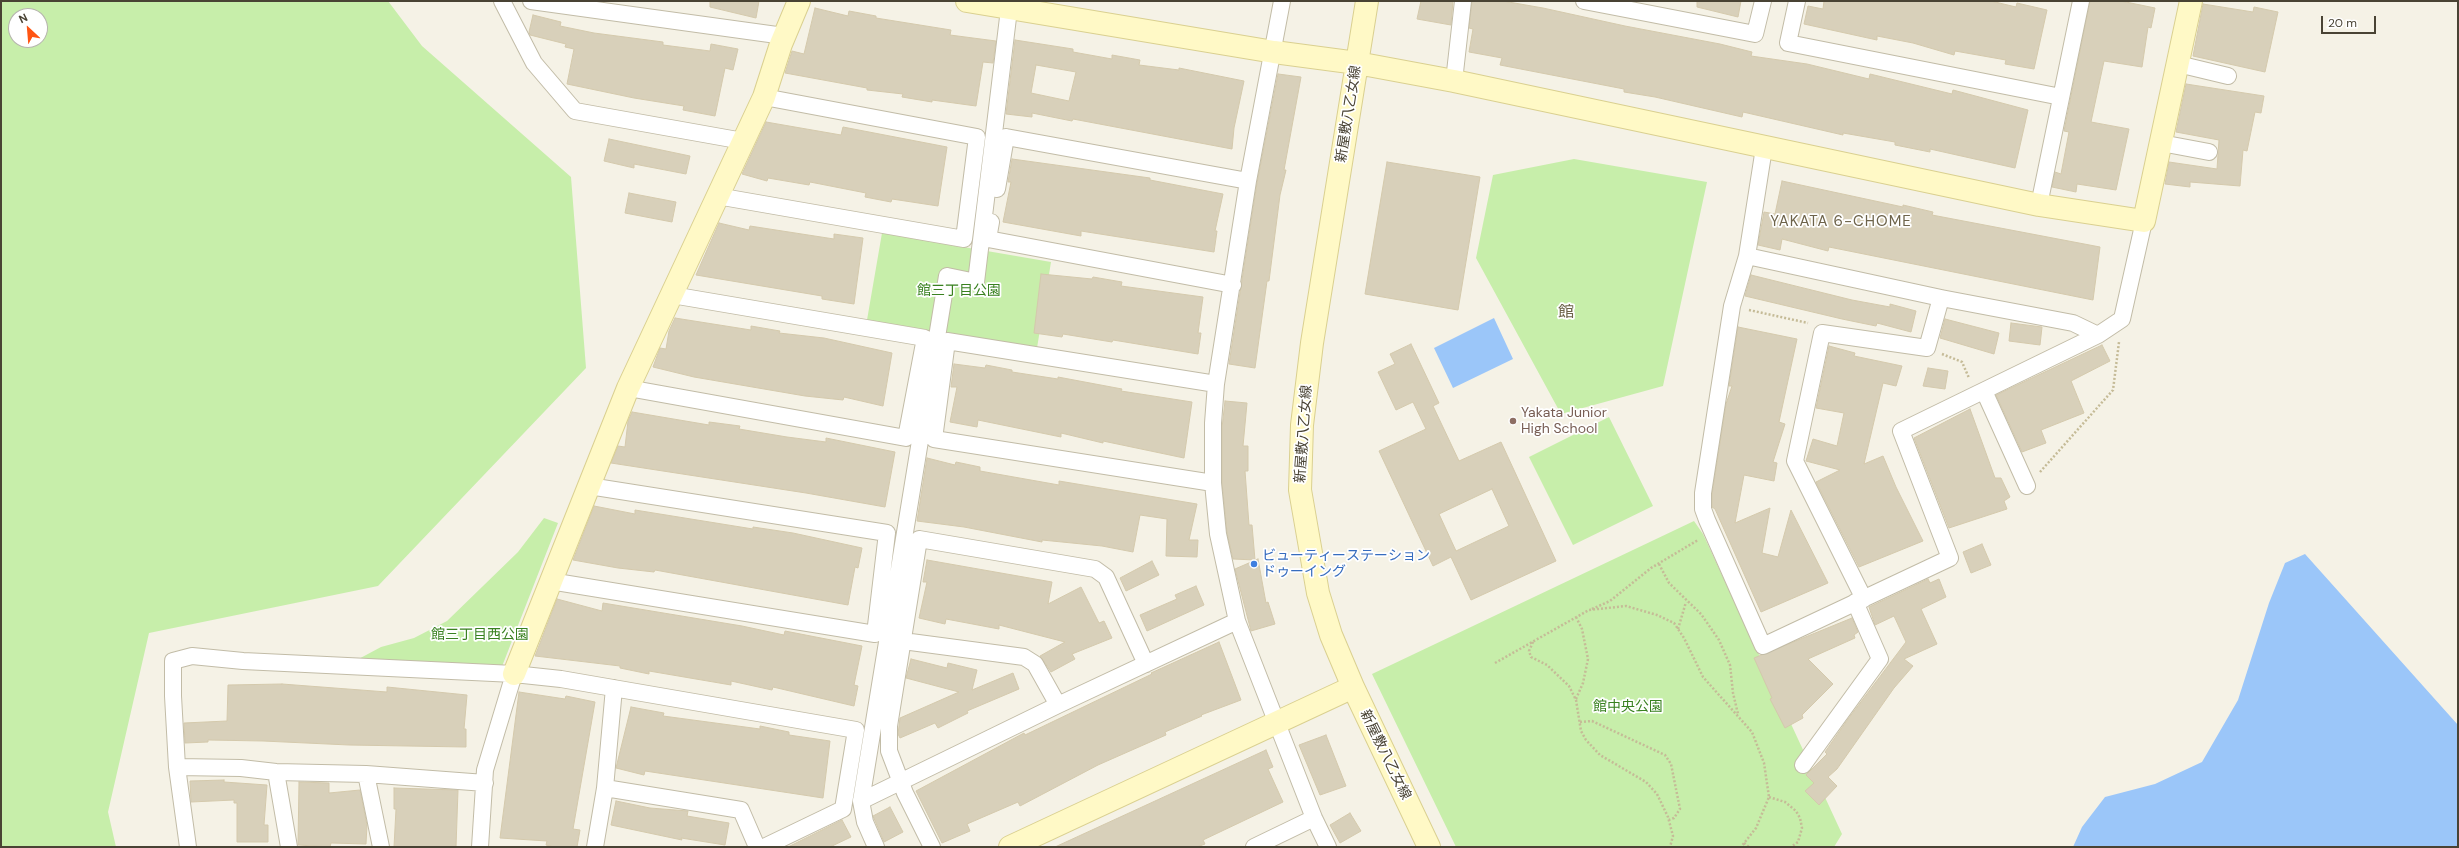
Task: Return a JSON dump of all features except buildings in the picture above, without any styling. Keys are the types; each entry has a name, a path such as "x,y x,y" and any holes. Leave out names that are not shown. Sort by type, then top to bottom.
{"street":[{"path":"502,1 534,63 575,111 743,141"},
{"path":"531,1 784,36"},
{"path":"480,847 485,770 514,674 628,388 764,97 784,36 799,1"},
{"path":"967,1 1009,5 1274,52 1357,63 1454,81 1764,148 2039,205 2144,221"},
{"path":"1282,1 1274,52 1248,181 1233,285 1216,384 1213,423 1213,483 1218,534 1237,621 1314,818 1328,847"},
{"name":"新屋敷八乙女線","path":"1367,1 1312,343 1302,425 1300,490 1318,593 1331,635 1353,687 1429,847"},
{"path":"1454,81 1463,1"},
{"path":"1584,1 1755,34 1763,1"},
{"path":"1798,1 1788,43 2060,97"},
{"path":"1764,148 1747,256 1732,306 1703,493 1703,509 1711,530 1763,646 1950,558 1901,431 2098,336 2122,319 2191,1"},
{"path":"2039,205 2078,2"},
{"path":"876,847 865,822 861,801 947,276 976,282 1009,5"},
{"path":"2178,64 2228,76"},
{"path":"717,196 964,239 977,137 764,97"},
{"path":"1233,285 988,239 1006,137 1248,181"},
{"path":"2161,143 2209,152"},
{"path":"1747,256 1941,298 2073,323 2098,336"},
{"path":"628,388 906,438 925,338 672,295"},
{"path":"1803,765 1880,659 1859,600 1795,461 1822,333 1927,348 1941,298"},
{"path":"1213,483 934,439 947,342 1216,384"},
{"path":"1980,393 2027,486"},
{"path":"550,581 875,634 887,533 589,486"},
{"path":"932,847 889,751 889,726 919,539 1095,569 1106,577 1146,664"},
{"path":"861,801 901,780 1237,621"},
{"path":"903,641 1024,657 1035,664 1058,705"},
{"path":"188,847 177,767 173,696 173,661 192,656 243,661 514,674 614,688 856,730 843,809 764,847"},
{"path":"1010,847 1353,687"},
{"path":"595,847 606,788 614,688"},
{"path":"177,767 241,768 276,772 366,774 485,783"},
{"path":"276,772 289,847"},
{"path":"366,774 381,847"},
{"path":"606,788 741,810 757,847"},
{"path":"1254,847 1314,818"}],"path":[{"path":"1732,306 1810,324 1822,333"},
{"path":"2027,486 2113,390 2122,319"},
{"path":"1927,348 1962,362 1980,393"},
{"path":"1495,663 1576,617 1610,600 1658,564 1686,548 1711,530"},
{"path":"1658,564 1670,583 1686,602 1701,614 1719,640 1730,665 1733,693 1738,716"},
{"path":"1678,630 1686,602"},
{"path":"1590,610 1626,606 1657,615 1674,623 1703,677 1752,732 1764,763 1769,797 1756,828 1741,847"},
{"path":"1576,617 1582,630 1588,659 1583,683 1576,700"},
{"path":"1533,642 1529,651 1531,657 1553,670 1569,686 1576,700 1580,722 1586,740 1600,754 1646,782 1657,794 1669,820 1673,836 1670,847"},
{"path":"1580,722 1592,721 1665,755 1671,764 1680,809 1674,818 1669,820"},
{"path":"1769,797 1785,802 1796,810 1800,818 1802,828 1798,842 1791,847"},
{"path":"1744,843 1750,847"}],"green space":[{"path":"1,1 388,1 422,46 571,177 586,368 378,586 149,633 108,812 116,847 1,847"},
{"path":"1574,159 1707,182 1663,386 1561,414 1476,258 1493,175"},
{"name":"館三丁目公園","path":"882,233 1051,262 1037,348 867,320"},
{"path":"1609,417 1653,506 1573,545 1529,457"},
{"name":"館三丁目西公園","path":"544,518 558,523 501,669 353,662 381,647 414,638 447,621 518,552"},
{"name":"館中央公園","path":"1694,521 1703,534 1842,834 1834,847 1456,847 1372,674"}],"water":[{"path":"1494,318 1513,359 1453,388 1434,348"},
{"path":"2305,554 2458,725 2458,847 2073,847 2082,827 2105,797 2155,784 2202,762 2238,700 2269,603 2285,563"}],"place":[{"name":"Yakata Junior High School","path":"1513,421"},
{"name":"ビューティーステーション ドゥーイング","path":"1254,564"}],"district":[{"name":"YAKATA 6-CHOME","path":"1841,222"},
{"name":"館","path":"1566,313"}]}
